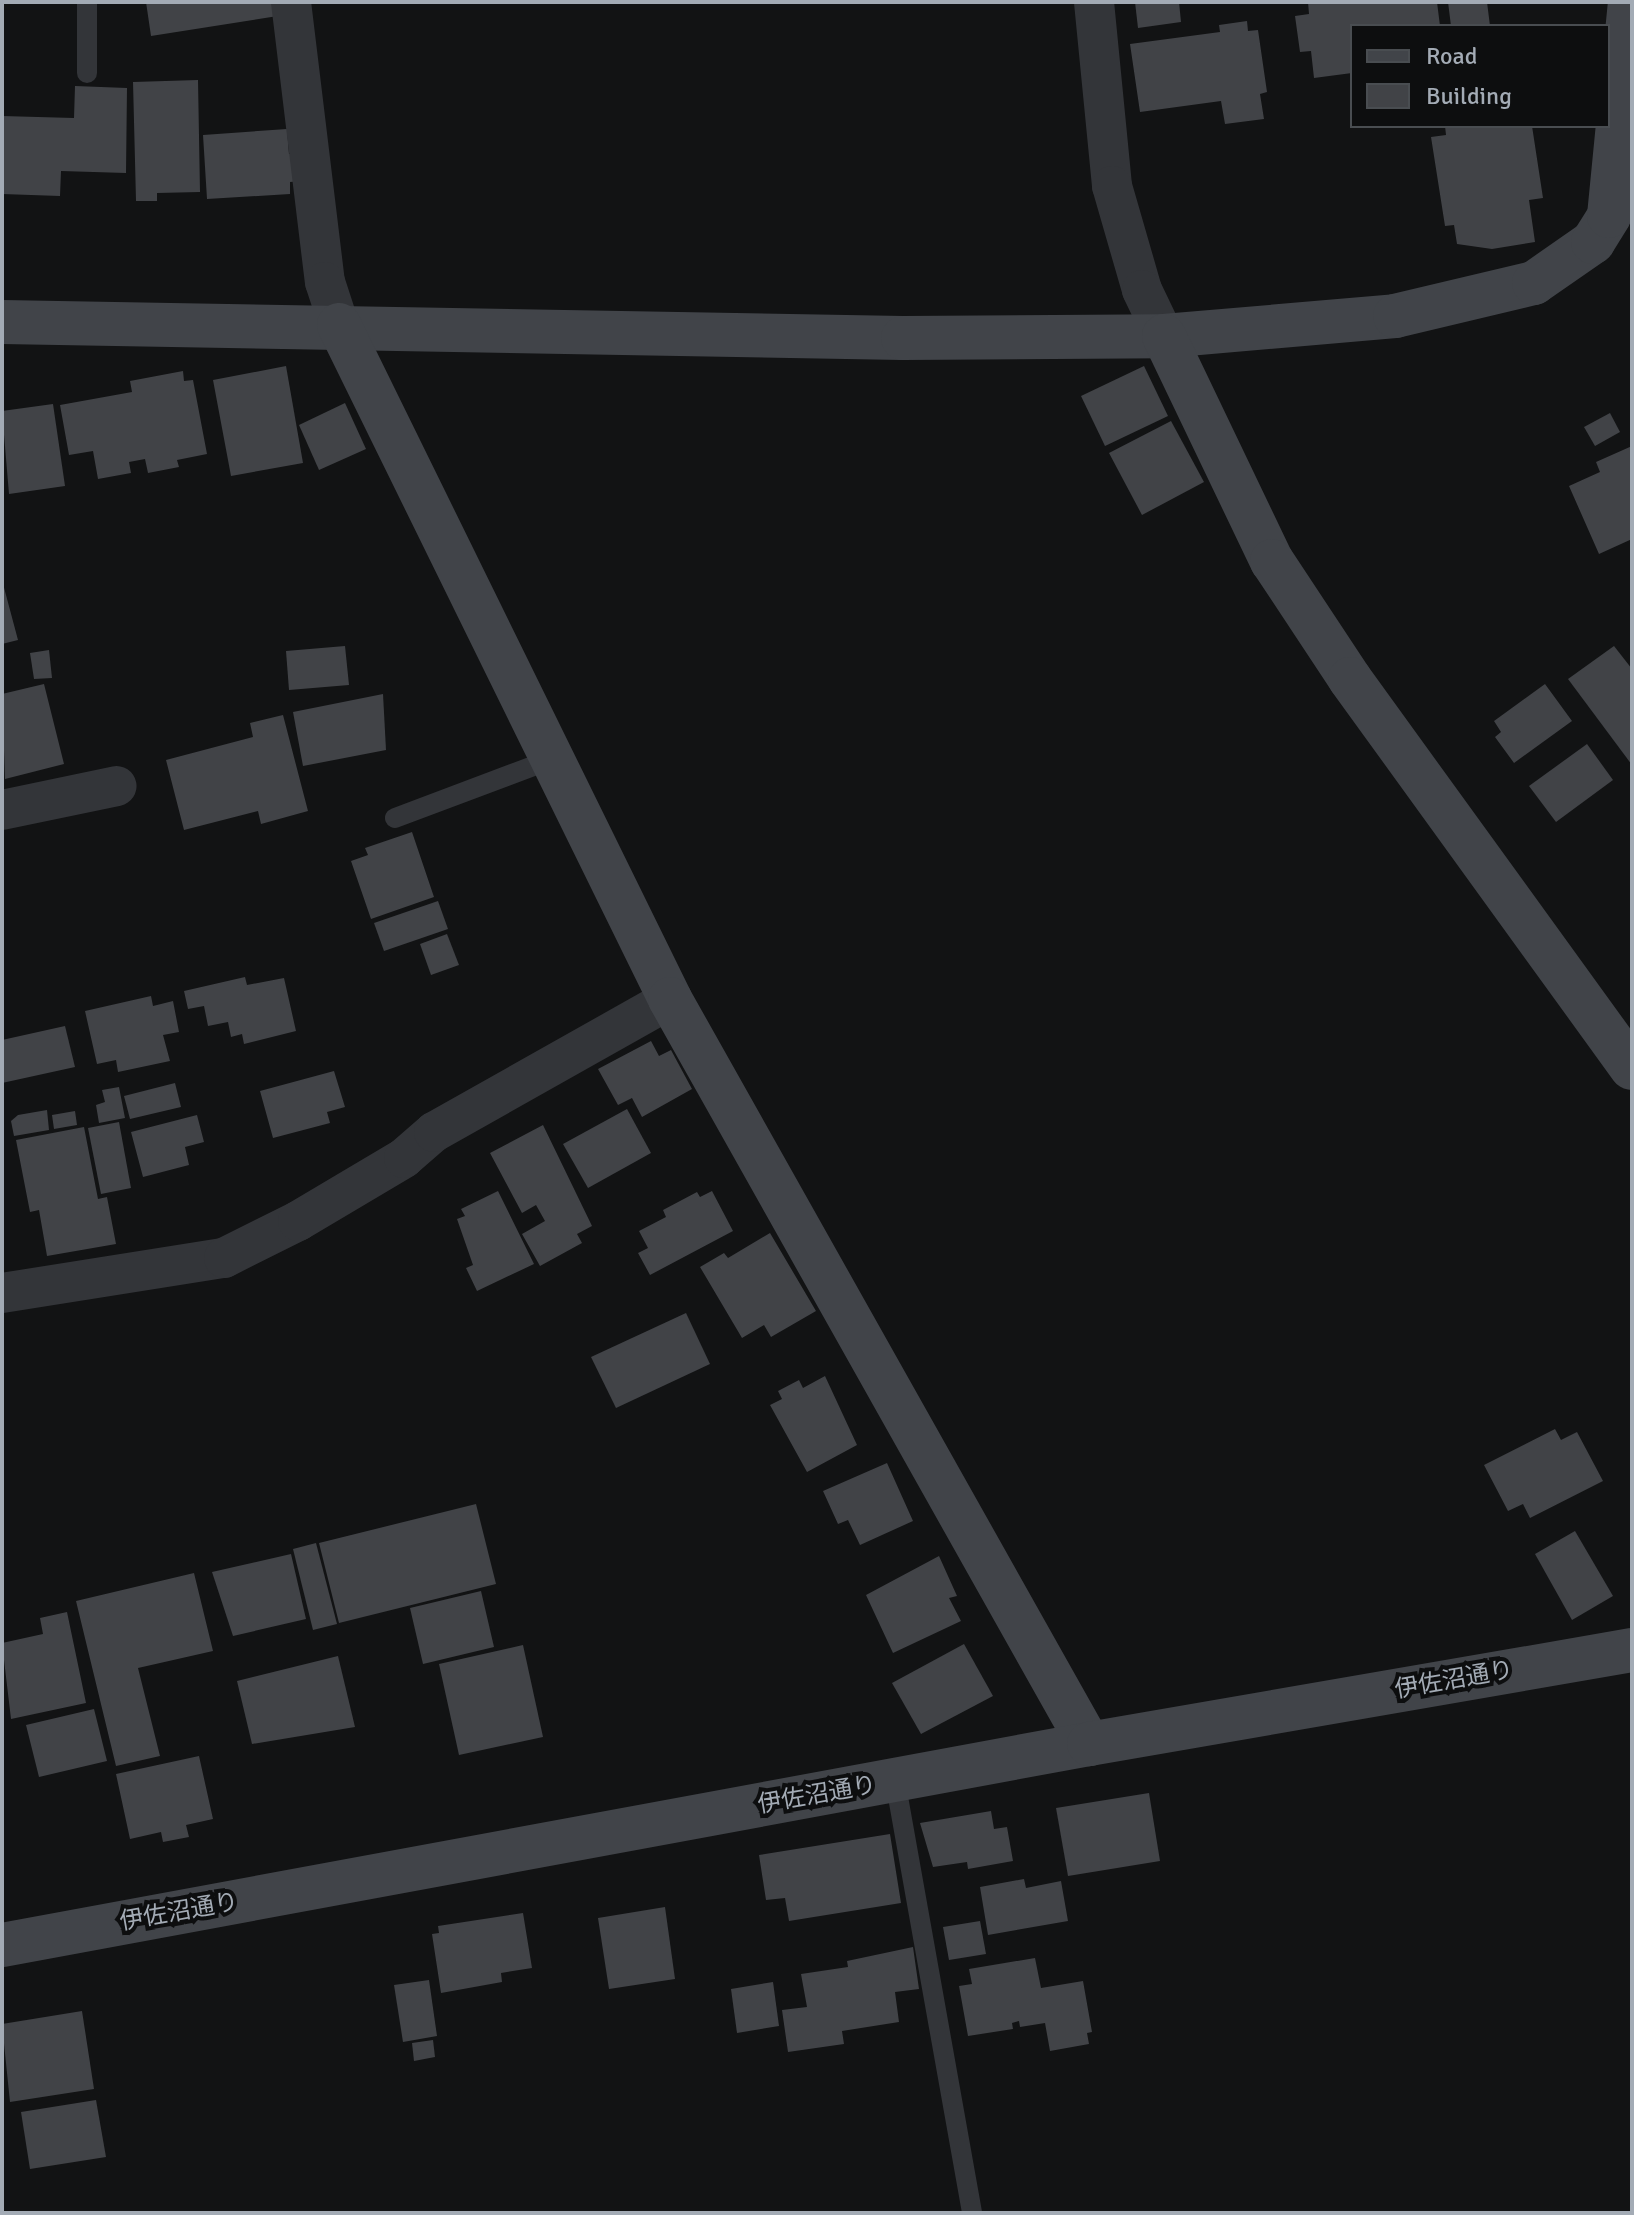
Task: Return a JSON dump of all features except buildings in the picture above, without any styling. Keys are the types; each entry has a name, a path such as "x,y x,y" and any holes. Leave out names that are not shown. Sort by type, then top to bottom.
{"street":[{"path":"291,2 325,282 339,325 670,999 1089,1744"},
{"path":"1094,2 1112,186 1142,290 1272,561 1350,679 1632,1068"},
{"path":"2,322 339,325 737,337 1164,336 1395,316 1534,283 1593,242 1609,216 1630,2"},
{"path":"2,810 117,786"},
{"path":"2,1293 224,1258 298,1221 404,1158 434,1132 670,999"},
{"name":"伊佐沼通り","path":"2,1945 1089,1744 1632,1650"}],"lane":[{"path":"87,2 87,73"},
{"path":"395,818 552,759"},
{"path":"895,1780 972,2213"}]}
